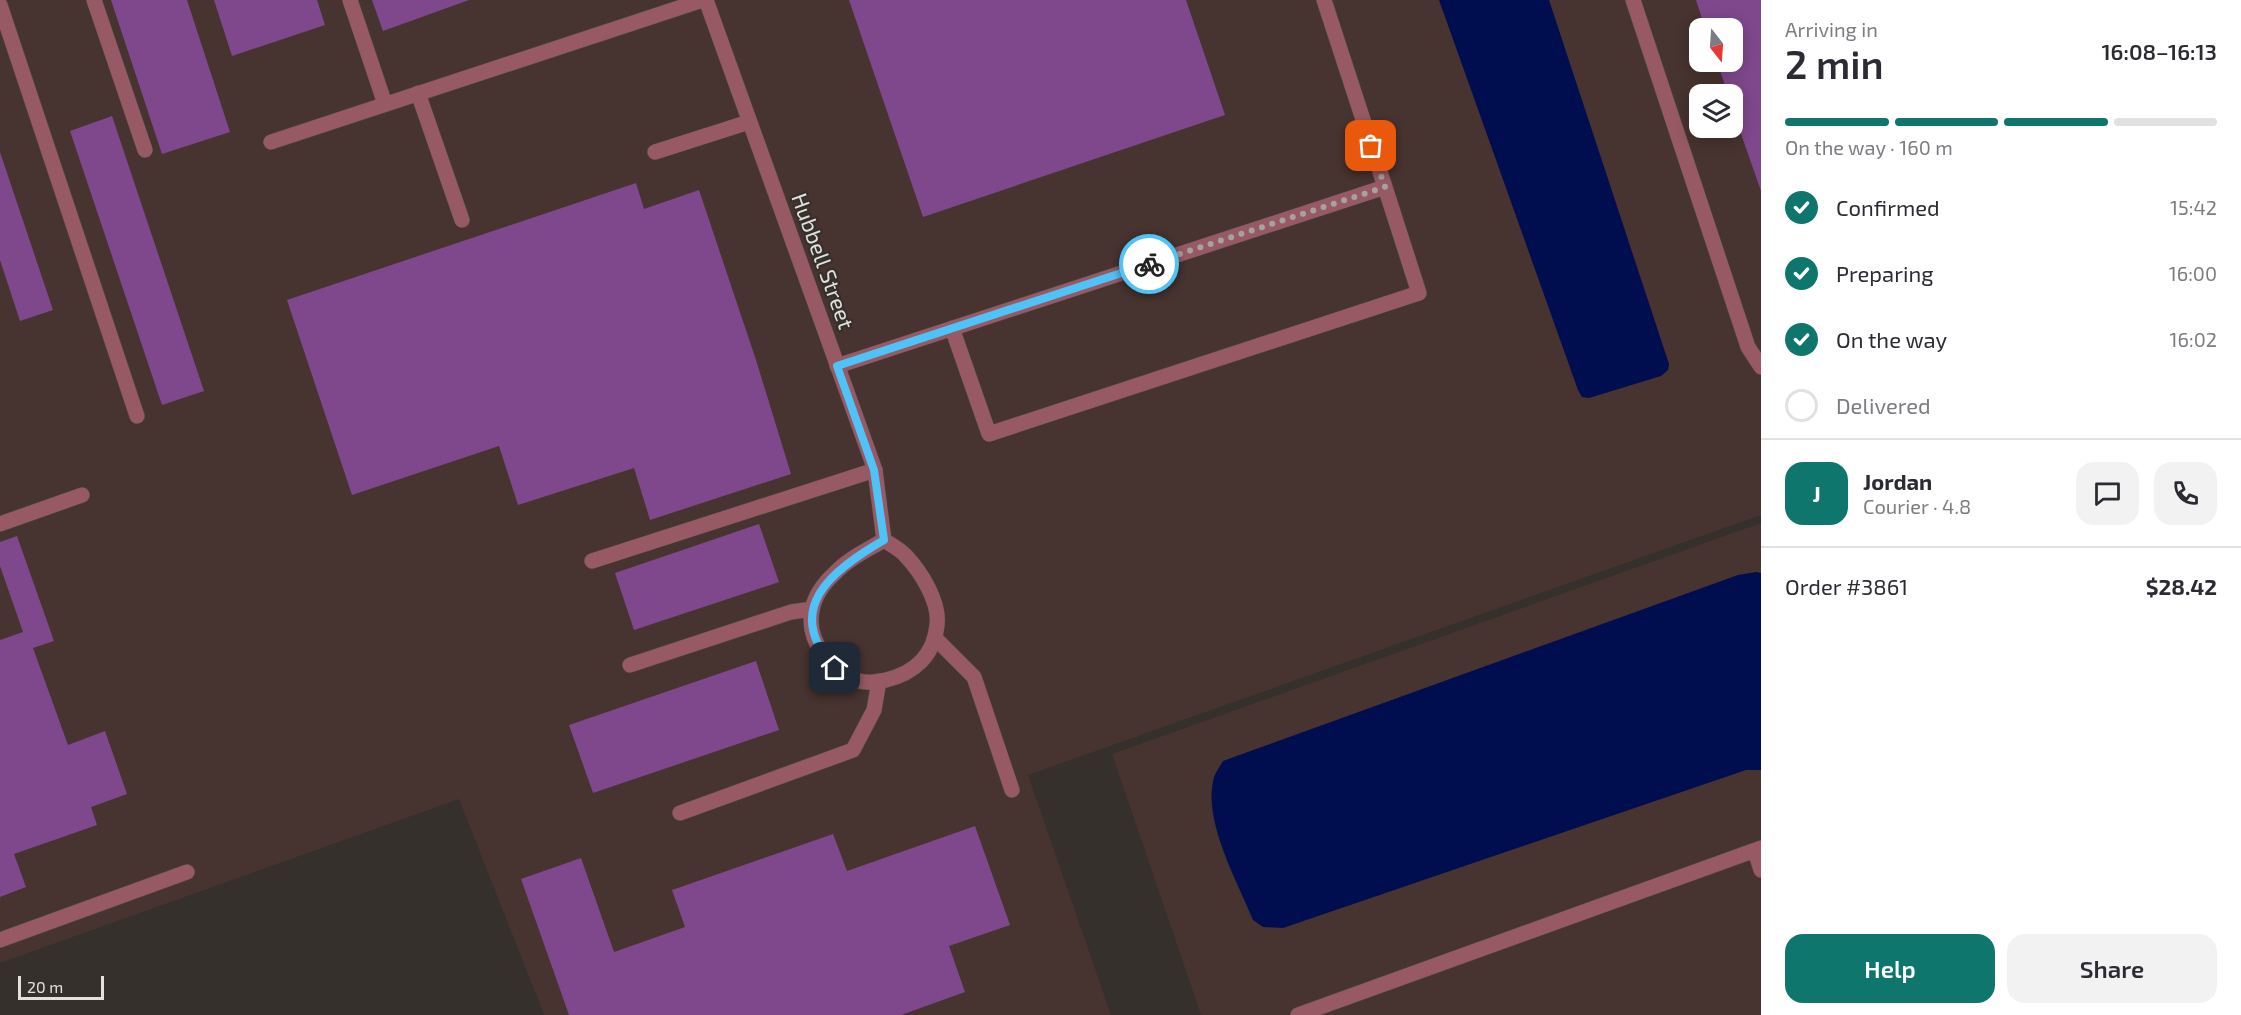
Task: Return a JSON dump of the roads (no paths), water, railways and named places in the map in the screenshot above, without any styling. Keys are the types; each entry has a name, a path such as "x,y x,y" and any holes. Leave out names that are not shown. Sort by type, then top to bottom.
{"street":[{"path":"94,0 145,150"},
{"path":"350,0 385,104"},
{"path":"271,142 704,0"},
{"name":"Hubbell Street","path":"704,0 874,470 884,540"},
{"path":"952,328 989,434 1419,293 1324,0"},
{"path":"1633,0 1748,347 1761,367"},
{"path":"0,5 136,416"},
{"path":"418,93 462,220"},
{"path":"655,152 749,122"},
{"path":"837,366 1385,187"},
{"path":"592,561 874,470"},
{"path":"0,524 82,495"},
{"path":"884,540 905,555 924,580 938,620 936,639 928,655 916,668 901,676 862,682 835,668 822,654 811,619 812,609 819,593 835,572 854,557 884,540"},
{"path":"630,665 791,612 812,609"},
{"path":"936,639 974,677 1012,790"},
{"path":"680,813 853,750 874,710 879,681"},
{"path":"1298,1015 1758,850 1761,870"},
{"path":"0,940 187,872"}]}
